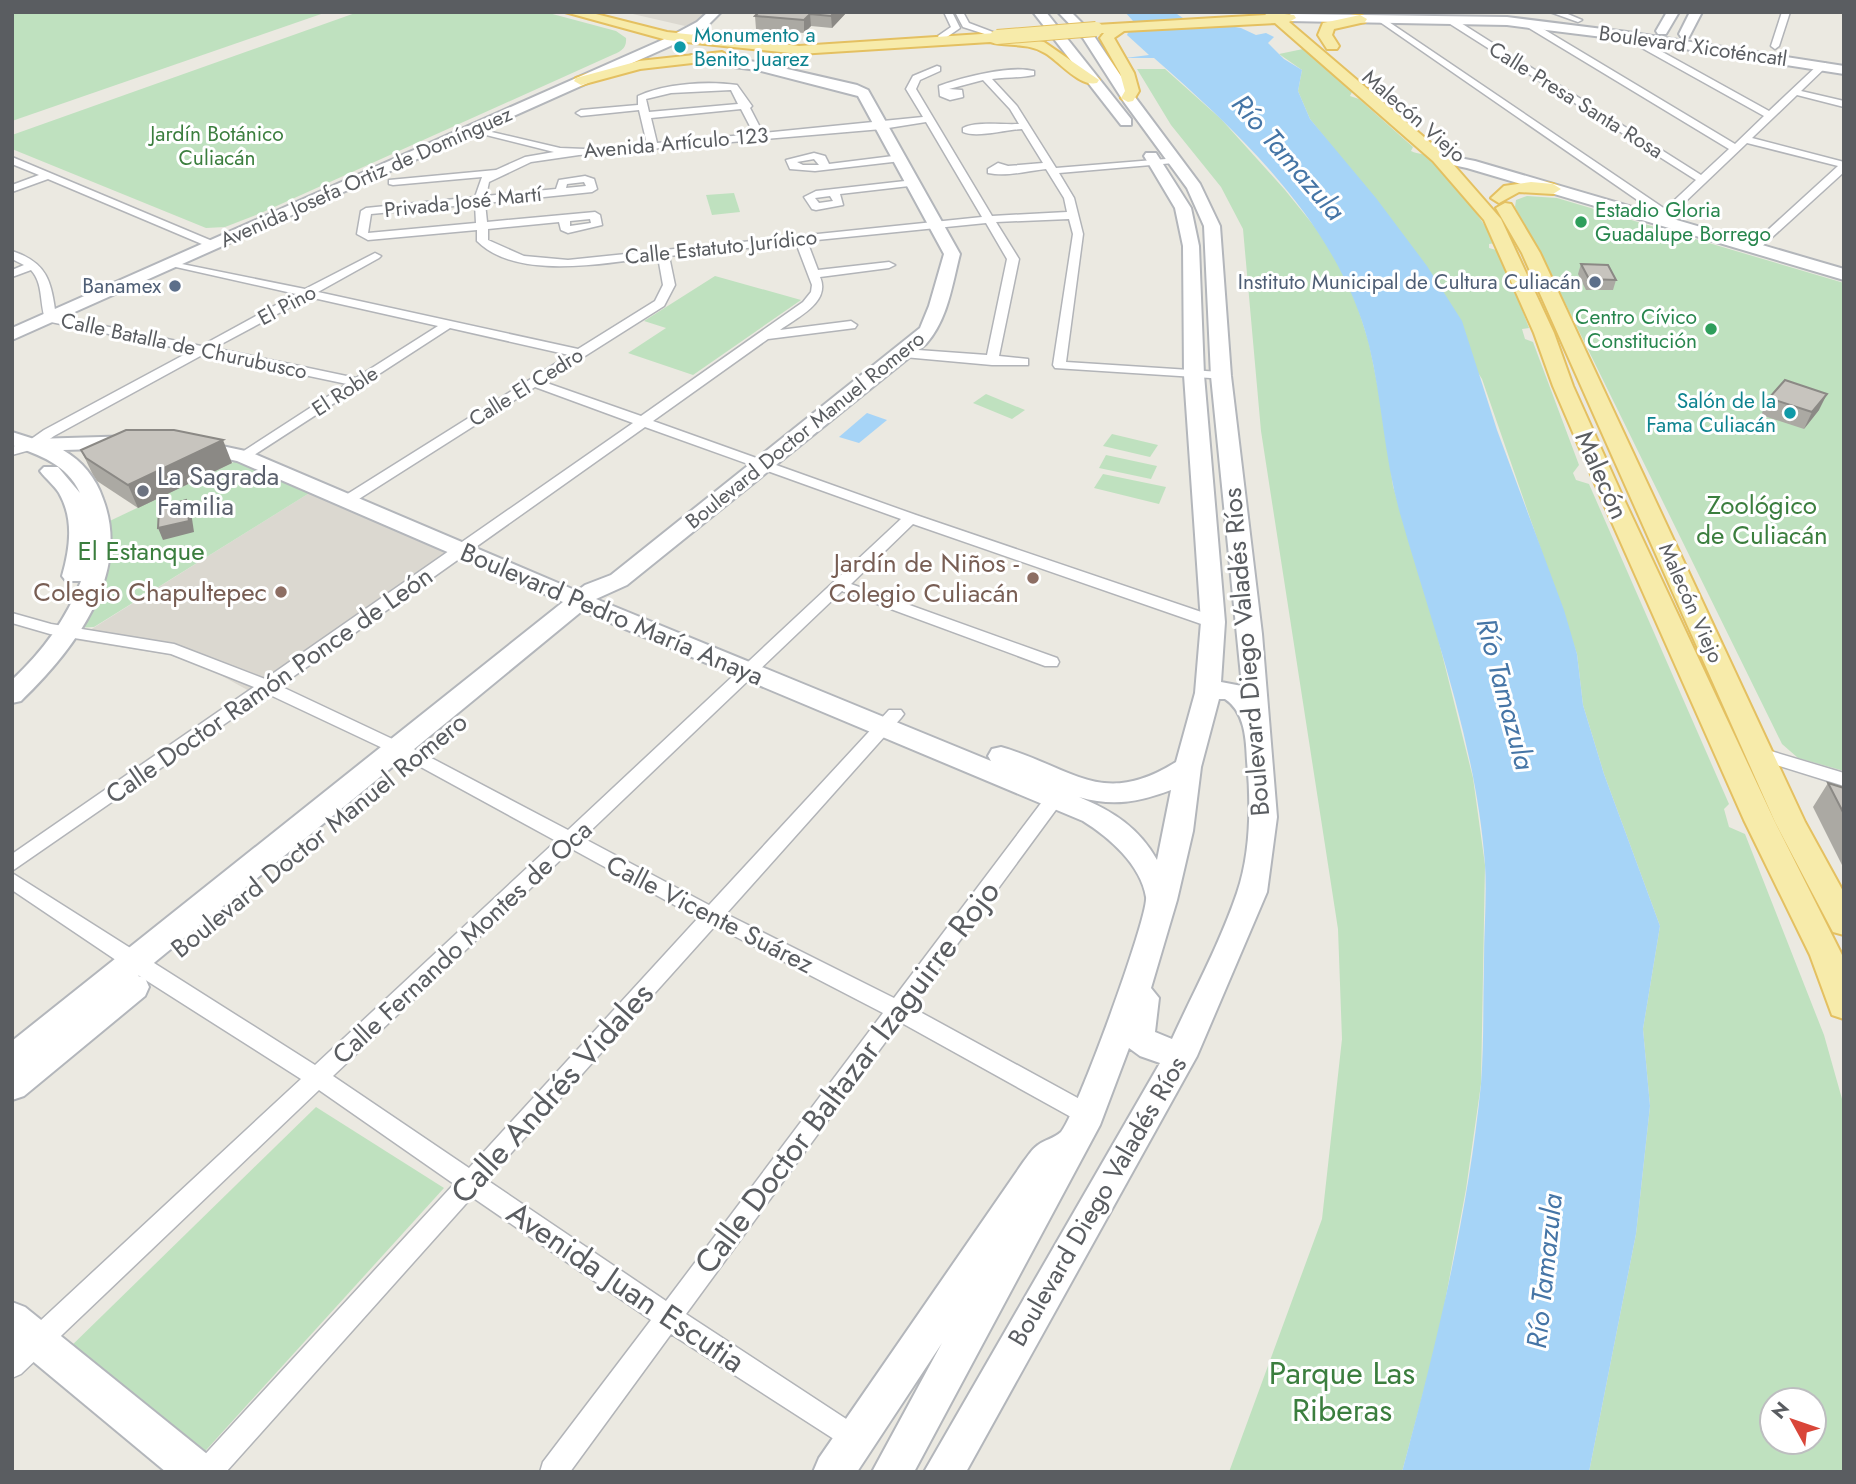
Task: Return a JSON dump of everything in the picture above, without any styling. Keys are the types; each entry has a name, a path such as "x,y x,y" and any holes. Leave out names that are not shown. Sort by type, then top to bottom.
{"main road":[{"path":"571,12 631,27 745,40 830,43 996,35"},
{"path":"602,12 688,32 799,50"},
{"name":"Avenida Josefa Ortiz de Domínguez","path":"12,335 625,61 688,32 715,12"},
{"name":"Boulevard Diego Valadés Ríos","path":"892,1472 1080,1129 1145,961 1179,831 1188,767 1208,693 1213,622 1208,376 1212,226 1195,187 1162,158 1092,80 1039,12"},
{"name":"Boulevard Diego Valadés Ríos","path":"954,1461 1181,1056 1252,892 1263,817 1250,634 1208,376 1189,227 1162,158 1128,99 1088,36 1064,12"},
{"path":"1080,12 1095,22 1119,26"},
{"name":"Boulevard Xicoténcatl","path":"1516,12 1844,56"},
{"path":"1662,31 1673,12"},
{"path":"1685,34 1696,12"},
{"name":"Boulevard Xicoténcatl","path":"996,35 1273,18 1527,23 1844,70"},
{"name":"Malecón Viejo","path":"1273,18 1332,46 1469,164 1499,198 1531,253 1790,822 1844,923"},
{"name":"Malecón","path":"1273,18 1439,158 1476,197 1503,239 1610,493 1725,746 1835,966 1844,1005"},
{"path":"1332,46 1325,35 1328,26 1360,19"},
{"path":"1119,26 1107,38 1129,79 1132,91 1128,99"},
{"path":"625,61 640,40 631,27"},
{"path":"967,39 996,35"},
{"path":"581,81 626,67 695,58 758,60 799,50 967,39 1036,41 1053,50 1092,80"},
{"name":"Boulevard Doctor Manuel Romero","path":"12,1086 144,967 600,596 765,466 904,353 928,330 952,254 915,183 861,91 758,60"},
{"path":"1499,198 1507,190 1516,187 1553,189"},
{"name":"Boulevard Pedro María Anaya","path":"12,419 26,442 168,438 249,453 468,546 600,596 755,665 1061,790 1122,832 1145,860 1162,900"},
{"path":"12,675 59,630 89,586 101,542 102,521 91,493 70,464 54,452 26,442"},
{"path":"12,695 49,659 59,630"},
{"path":"1208,693 1225,690 1236,692 1246,702 1257,726"},
{"name":"Boulevard Pedro María Anaya","path":"1061,790 1137,794 1158,788 1188,767"},
{"path":"1145,961 1140,1037 1151,1046 1181,1056"},
{"name":"Boulevard Doctor Manuel Romero","path":"12,1060 144,967"},
{"path":"833,1472 1036,1172 1049,1156 1080,1129"},
{"path":"21,1342 198,1472"}],"street":[{"path":"941,38 956,28 948,12"},
{"path":"959,12 966,25 996,35"},
{"name":"Boulevard Xicoténcatl","path":"1273,18 1315,12"},
{"path":"1554,12 1578,20"},
{"path":"1774,46 1786,12"},
{"path":"1383,20 1662,218"},
{"name":"Calle Presa Santa Rosa","path":"1450,20 1702,180"},
{"path":"1527,23 1735,148"},
{"path":"1627,36 1769,116"},
{"path":"1662,218 1823,65"},
{"path":"937,69 916,78 911,89 1013,259 992,360"},
{"path":"946,92 942,88 947,83 1015,73"},
{"path":"985,77 1001,92 1026,126 1069,198 1075,215 1077,234 1059,365 1208,376"},
{"path":"653,144 641,98 646,95 731,86 737,88 759,134"},
{"path":"1795,92 1844,104"},
{"path":"581,113 747,106"},
{"name":"Avenida Artículo 123","path":"479,126 541,146 578,152 930,119"},
{"name":"Avenida Artículo 123","path":"479,126 573,146 653,144"},
{"path":"984,130 1026,126"},
{"path":"1745,139 1844,165"},
{"path":"529,159 541,146"},
{"path":"481,226 482,183 496,173 529,159 578,152"},
{"path":"825,166 818,157 792,159 794,167 799,169 901,158"},
{"path":"1009,169 1162,158"},
{"path":"1439,158 1662,218 1844,275"},
{"path":"12,160 213,245"},
{"path":"1753,248 1844,165"},
{"path":"12,178 34,170"},
{"path":"393,182 496,173"},
{"path":"12,189 48,175"},
{"path":"809,195 816,207 836,206 839,203 834,192 915,183"},
{"name":"Privada José Martí","path":"560,192 366,211 362,234 365,237 564,218 565,228 571,230 596,226 595,215"},
{"name":"Calle Estatuto Jurídico","path":"481,226 481,237 490,246 514,256 547,263 991,219 1075,215"},
{"path":"800,239 814,274 889,265"},
{"name":"Calle El Cedro","path":"354,496 660,303 669,285 663,252"},
{"path":"12,254 34,265"},
{"name":"El Pino","path":"26,442 204,350 375,256"},
{"path":"171,263 446,326 579,353"},
{"path":"12,274 34,265"},
{"name":"Calle Batalla de Churubusco","path":"34,265 43,274 50,318 357,382"},
{"name":"Calle Doctor Ramón Ponce de León","path":"12,864 468,546 763,336 814,298 818,285 814,274"},
{"path":"763,336 851,325"},
{"name":"El Roble","path":"249,453 446,326"},
{"path":"904,353 1024,362"},
{"path":"533,382 911,518 1213,622"},
{"name":"Calle Fernando Montes de Oca","path":"21,1342 318,1078 911,518"},
{"path":"839,585 1051,662"},
{"name":"Calle Vicente Suárez","path":"12,618 59,630 174,649 267,686 406,753 712,916 897,1010 1080,1129"},
{"name":"Calle Andrés Vidales","path":"208,1472 889,720"},
{"path":"1725,746 1759,753 1844,780"},
{"name":"Calle Doctor Baltazar Izaguirre Rojo","path":"553,1472 1061,790"},
{"name":"Avenida Juan Escutia","path":"12,880 318,1078 668,1317 855,1439"}],"shaded area":[{"path":"624,12 710,12 701,20 685,26"},
{"name":"Colegio Chapultepec","path":"311,492 460,557 262,698 215,672 170,655 74,640"}],"green space":[{"path":"12,12 327,12 12,121"},
{"name":"Jardín Botánico Culiacán","path":"358,12 545,12 616,31 626,38 626,42 617,53 225,227 206,228 12,149 12,135"},
{"path":"1303,49 1352,92 1350,96 1359,99 1413,147 1411,151 1431,159 1462,194 1496,243 1489,244 1489,248 1500,251 1529,328 1522,329 1525,339 1533,342 1579,465 1573,473 1576,480 1589,484 1729,804 1724,809 1729,827 1745,834 1824,1035 1844,1106 1844,1472 1589,1472 1636,1234 1650,1106 1643,1029 1660,926 1604,774 1583,705 1577,654 1482,379 1342,159 1310,119 1298,91 1302,70 1279,54"},
{"name":"Parque Las Riberas","path":"1137,69 1165,69 1221,119 1323,237 1344,274 1369,343 1383,413 1393,486 1435,626 1473,778 1485,865 1481,1084 1466,1189 1439,1334 1402,1472 1229,1472 1322,1219 1342,1039 1338,929 1261,431 1243,229 1221,187 1171,125"},
{"path":"734,193 740,212 712,215 706,195"},
{"name":"Zoológico de Culiacán","path":"1527,196 1557,198 1844,283 1844,771 1798,758 1782,744 1546,264 1515,207 1516,200"},
{"path":"715,276 801,300 693,375 628,353 666,328 644,321"},
{"path":"986,394 1025,410 1012,419 973,403"},
{"path":"1112,434 1158,445 1150,457 1103,446"},
{"path":"1106,455 1157,466 1151,479 1099,468"},
{"name":"El Estanque","path":"236,461 311,492 94,627 73,628 97,527"},
{"path":"1103,474 1166,487 1159,504 1094,488"},
{"path":"316,1107 444,1188 198,1459 64,1353"}],"water":[{"name":"Río Tamazula","path":"1125,12 1174,12 1183,18 1241,28 1256,35 1266,33 1274,37 1268,43 1284,59 1302,70 1298,91 1310,119 1376,198 1427,266 1462,321 1497,430 1564,610 1577,654 1583,705 1604,774 1660,926 1643,1029 1650,1106 1636,1234 1589,1472 1402,1472 1427,1376 1459,1231 1481,1084 1486,876 1472,774 1451,685 1399,510 1369,345 1355,302 1335,261 1311,222 1284,186 1253,152 1154,58 1125,58 1149,55 1127,35 1133,21"},
{"path":"867,413 887,420 859,443 839,437"}],"building":[{"path":"759,12 834,12 831,16 810,14 804,20 755,16"},
{"path":"1581,264 1608,265 1616,280 1589,279"},
{"path":"1785,380 1827,394 1812,412 1769,398"},
{"path":"126,430 174,430 223,440 128,485 86,458 81,450"},
{"path":"186,500 189,521 158,528 159,508"},
{"path":"1828,783 1844,788 1844,814"}],"place":[{"name":"Monumento a Benito Juarez","path":"680,47"},
{"name":"Estadio Gloria Guadalupe Borrego","path":"1581,222"},
{"name":"Instituto Municipal de Cultura Culiacán","path":"1595,282"},
{"name":"Banamex","path":"175,286"},
{"name":"Centro Cívico Constitución","path":"1711,329"},
{"name":"Salón de la Fama Culiacán","path":"1790,413"},
{"name":"La Sagrada Familia","path":"143,491"},
{"name":"Jardín de Niños - Colegio Culiacán","path":"1033,578"},
{"name":"Colegio Chapultepec","path":"281,592"}]}
